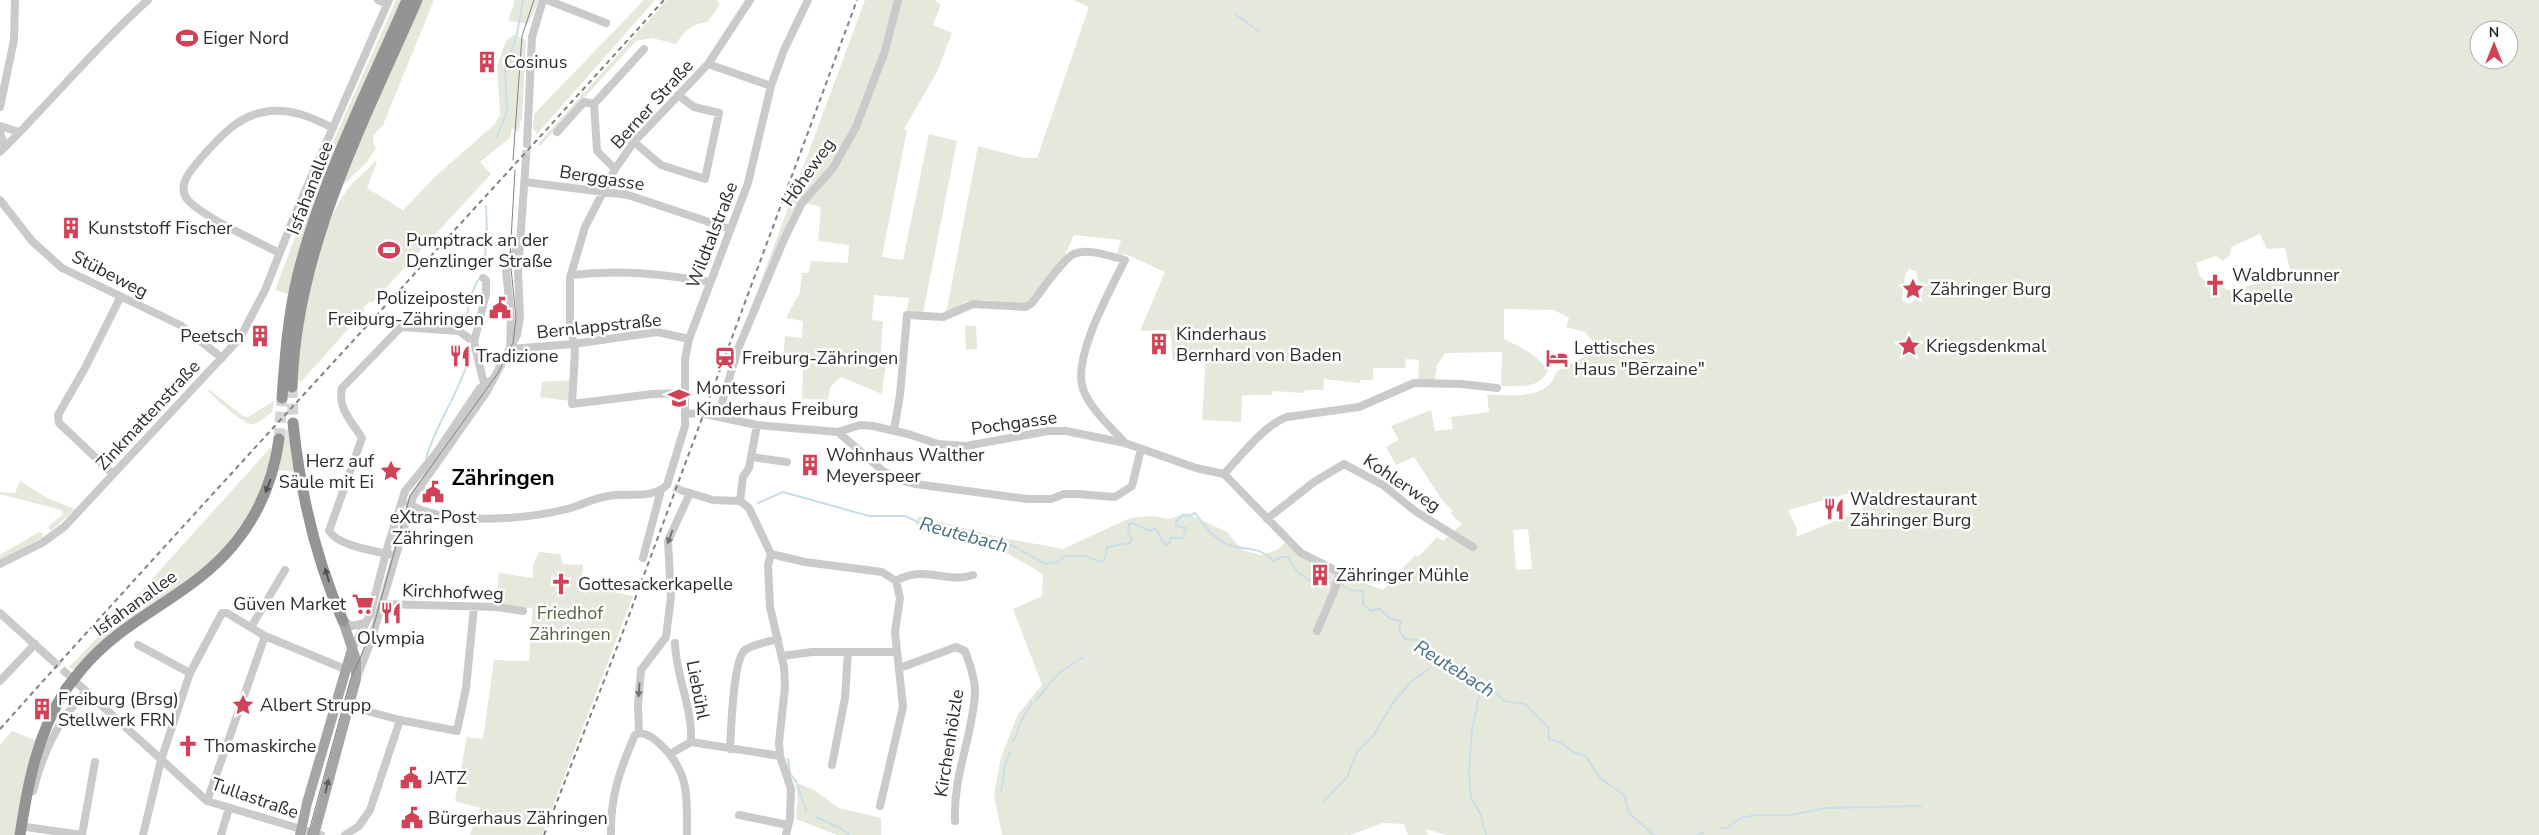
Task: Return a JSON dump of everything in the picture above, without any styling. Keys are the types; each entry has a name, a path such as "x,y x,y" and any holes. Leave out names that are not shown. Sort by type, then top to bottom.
{"highway":[{"name":"Isfahanallee","path":"282,398 288,325 304,251 324,194 407,0"},
{"name":"Isfahanallee","path":"292,387 301,304 318,236 338,184 417,0"},
{"path":"293,423 301,484 308,514 343,621"},
{"name":"Isfahanallee","path":"24,832 28,785 38,748 56,706 66,689 81,670 116,634 199,578 245,532 262,503 273,472 279,439"}],"main road":[{"path":"317,835 356,679 352,649 343,621"},
{"path":"300,832 352,649"}],"street":[{"path":"0,107 14,40 15,0"},
{"path":"2,149 24,130 116,29 148,0"},
{"path":"378,0 388,2"},
{"path":"527,144 532,37 543,0"},
{"path":"548,0 606,23"},
{"name":"Berner Straße","path":"686,393 653,394 572,404 575,350 570,314 570,275 585,228 615,169 634,142 708,64 750,0"},
{"name":"Wildtalstraße","path":"643,558 683,438 686,414 685,359 689,339 748,183 771,86 784,50 808,0"},
{"name":"Höheweg","path":"718,416 734,359 785,236 802,203 833,168 856,127 885,51 898,0"},
{"name":"Zinkmattenstraße","path":"0,564 50,538 113,474 240,338 265,290 279,253 388,2"},
{"path":"615,169 597,151 594,104 644,49"},
{"name":"Berner Straße","path":"708,64 771,86"},
{"path":"634,142 661,166 705,179 719,113 694,107 678,95"},
{"path":"557,132 584,102 594,104"},
{"path":"279,253 207,214 188,200 184,193 184,184 188,175 229,130 244,119 257,114 275,111 293,112 312,117 333,128"},
{"path":"2,149 16,131 30,122"},
{"path":"0,126 16,131"},
{"path":"0,133 2,149"},
{"path":"352,649 370,615 386,554 408,486 437,452 492,380 518,335 520,317 518,272 526,158"},
{"name":"Berggasse","path":"525,182 604,190 646,199 730,229"},
{"name":"Stübeweg","path":"0,200 32,240 52,261 74,275 180,325 222,358"},
{"path":"510,349 512,317 507,266 520,243"},
{"path":"894,430 900,395 907,315 943,317 973,304 1026,307 1072,255 1088,253 1125,260 1090,336 1085,350 1081,379 1089,400 1125,443"},
{"path":"507,266 512,264 518,272"},
{"path":"570,275 596,272 652,272 710,282"},
{"path":"356,679 370,645 418,488 450,446 485,389 474,342 486,294 486,280 483,278"},
{"path":"113,474 59,423 58,415 86,368 120,298"},
{"path":"396,556 349,544 333,537 329,531 362,438 342,408 340,397 342,388 401,327 459,331 474,342"},
{"name":"Bernlappstraße","path":"510,349 573,344 657,332 689,339"},
{"path":"1317,631 1338,579 1301,553 1224,474 1268,428 1276,421 1287,417 1359,407 1414,383 1461,384 1497,388"},
{"name":"Pochgasse","path":"686,414 700,413 757,425 838,432 860,425 894,430 938,444 966,446 1048,431 1066,430 1125,443 1196,468 1224,474"},
{"path":"740,501 743,477 752,457 757,425"},
{"path":"838,432 883,470 904,482 1027,499 1051,499 1064,494 1116,497 1132,486 1141,449"},
{"path":"752,457 787,462"},
{"name":"Kohlerweg","path":"1267,519 1314,482 1344,464 1383,485 1415,511 1473,547"},
{"path":"402,500 411,506 440,514 488,519 513,518 558,511 608,496 642,494 667,487"},
{"path":"639,733 638,705 641,670 665,641 671,597 668,541 687,492 713,500 740,501 749,508 771,554 768,565 770,608 782,656 785,687 780,756 791,789 786,835"},
{"path":"771,554 832,566 882,572 896,581 900,598 895,632 903,697 902,717 880,806"},
{"path":"251,627 285,570"},
{"path":"896,581 918,572 964,578 973,575"},
{"name":"Kirchhofweg","path":"382,604 474,607 523,611"},
{"path":"348,706 400,720 454,732 457,731 466,688 474,607"},
{"path":"0,613 53,661"},
{"path":"143,835 161,760 190,673 222,613 226,613 265,636 345,669"},
{"path":"343,621 352,626 365,623"},
{"path":"207,801 265,636"},
{"path":"358,636 362,646 370,645"},
{"path":"730,748 734,687 740,657 746,650 778,639"},
{"path":"0,680 35,644"},
{"name":"Liebühl","path":"675,644 690,722 691,742"},
{"path":"138,645 190,673"},
{"name":"Kirchenhölzle","path":"900,668 956,647 962,648 965,651 975,690 972,716 957,777 956,821"},
{"path":"782,656 812,652 896,652"},
{"path":"832,765 845,698 848,652"},
{"name":"Tullastraße","path":"78,684 207,801 300,832 317,835"},
{"path":"86,691 72,706 52,735 36,779 24,832 82,835 95,762"},
{"path":"345,835 359,826 370,810 400,720"},
{"path":"611,835 611,804 615,783 635,735 639,733 644,733 655,739 680,767 687,788 687,835"},
{"name":"Liebühl","path":"670,754 691,742 780,756"},
{"path":"221,835 229,808"},
{"path":"738,815 788,825"}],"green space":[{"path":"396,0 403,0 288,294 275,290 323,164"},
{"path":"421,0 434,0 383,125 374,135 373,143 376,148 368,161 343,185 341,184"},
{"path":"515,0 539,0 528,24 508,21"},
{"path":"644,0 655,0 537,134 533,129 534,114"},
{"path":"667,0 716,0 720,5 707,22 697,24 689,29 676,44 652,38 636,41 540,146 538,144"},
{"path":"865,0 934,0 941,4 933,25 952,33 937,72 904,129 907,130 882,257 903,260 929,134 957,141 923,313 907,312 909,298 874,295 872,320 883,321 880,361 886,362 882,394 841,377 830,387 828,400 802,399 803,367 783,363 785,336 802,338 803,321 786,318 800,292 802,273 809,273 811,261 848,263 849,245 818,241 821,207 801,202 749,313"},
{"path":"1073,0 2539,0 2539,835 1446,835 1426,829 1428,835 1408,835 1404,824 1383,823 1350,835 1002,835 994,795 1001,757 1018,714 1042,685 1013,609 1042,596 1043,574 1007,553 921,530 916,524 918,516 998,537 1063,549 1130,518 1151,516 1170,519 1186,513 1227,532 1242,550 1261,555 1277,550 1284,543 1336,572 1383,590 1415,555 1418,557 1437,537 1443,541 1462,524 1451,514 1453,511 1442,500 1414,457 1396,465 1386,447 1399,440 1391,426 1431,410 1435,431 1453,429 1451,417 1489,412 1487,394 1516,395 1537,392 1546,388 1556,372 1599,349 1585,332 1566,327 1569,318 1554,310 1504,309 1504,339 1522,348 1544,365 1548,370 1540,381 1521,386 1501,386 1502,352 1445,353 1437,365 1435,381 1418,380 1419,360 1406,359 1405,368 1373,368 1373,380 1360,380 1360,383 1324,379 1323,390 1305,390 1304,393 1273,391 1272,395 1242,395 1241,422 1202,420 1206,355 1173,360 1170,330 1140,331 1165,272 1128,255 1117,254 1121,240 1074,235 1064,258 1027,304 985,300 967,301 946,314 978,146 1024,158 1037,158 1089,7","holes":["2260,234 2267,249 2285,248 2290,270 2233,292 2219,286 2215,289 2200,276 2196,263 2216,256 2223,261 2230,255 2231,247","1909,269 1916,271 1919,284 1923,285 1923,292 1918,299 1908,304 1902,300 1905,276","1850,493 1870,501 1860,511 1796,537 1797,529 1788,510","1528,529 1532,569 1516,570 1513,530"]},
{"path":"513,35 526,40 522,121 520,121 519,132 512,128 510,138 480,162 491,174 372,303 370,301 363,308 365,310 301,382 299,380 295,385 304,313 316,262 333,215 343,196 375,161 377,162 367,188 403,210 438,174 494,125 500,115 497,66 506,41"},
{"path":"965,326 976,326 977,349 966,350"},
{"path":"569,380 570,401 540,397 542,382"},
{"path":"206,387 243,416 248,417 274,401 272,412 262,420 251,424 226,408"},
{"path":"291,425 296,472 277,470 283,433"},
{"path":"271,447 272,464 256,506 215,560 75,671 69,667 126,608"},
{"path":"20,481 47,498 75,509 51,531 48,527 63,514 61,510 0,494 0,492 15,493"},
{"path":"39,532 43,533 42,538 0,560 0,555"},
{"name":"Friedhof Zähringen","path":"539,552 560,554 563,564 583,565 581,585 633,596 542,835 470,835 480,808 455,801 467,737 483,739 494,660 529,661 533,603 532,608 501,607 496,604 499,573 533,578 533,565"},
{"path":"12,731 37,741 16,835 0,835 0,745"},
{"path":"795,782 814,790 839,808 881,818 881,835 837,835 796,819 798,797"}],"waterway":[{"path":"497,137 507,111 505,71 517,34 523,0"},
{"path":"1236,15 1259,31"},
{"path":"484,266 487,235 486,206"},
{"path":"466,326 469,299 478,280"},
{"path":"426,458 436,432 460,383 469,358"},
{"path":"424,486 424,504"},
{"name":"Reutebach","path":"758,503 783,492 869,516 905,516 922,524 962,530 972,536 1013,546 1046,564 1058,562 1065,556 1085,556 1101,562 1105,559 1107,547 1130,543 1132,539 1128,532 1129,524 1132,523 1150,531 1154,528 1164,543 1166,545 1169,544 1171,538 1183,538 1186,528 1176,526 1176,522 1182,515 1189,516 1195,513 1210,532 1225,543 1258,551 1273,561 1282,557 1289,557 1296,570 1310,580 1321,583 1336,582"},
{"name":"Reutebach","path":"1340,584 1350,590 1363,591 1363,604 1371,611 1379,608 1389,618 1401,621 1399,630 1405,639 1418,640 1429,652 1491,688 1504,701 1525,704 1548,727 1549,739 1560,742 1575,753 1586,756 1600,778 1624,795 1629,813 1654,835"},
{"path":"1036,700 1059,673 1082,658"},
{"name":"Reutebach","path":"1435,665 1444,660"},
{"path":"1324,801 1347,777 1357,752 1373,736 1395,700 1412,681 1430,668"},
{"path":"1482,682 1472,730 1469,772 1471,798 1481,815 1486,835"},
{"path":"1013,742 1023,717 1032,703"},
{"path":"1001,792 1005,765 1010,752"},
{"path":"788,759 790,773 796,782"},
{"path":"798,787 806,811"},
{"path":"1720,828 1726,828 1741,818 1756,815 1791,815 1826,808 1921,806"},
{"path":"816,817 842,829 849,835"},
{"path":"1698,835 1704,832"}],"tunnel":[{"path":"526,158 527,144"},
{"path":"292,387 293,423"},
{"path":"279,439 282,398"},
{"path":"674,487 683,491"},
{"path":"53,661 65,672"}],"tram line":[{"path":"513,160 522,36 534,0"},
{"path":"308,835 350,681 373,628 410,496 498,373 513,343 516,318 510,258 515,170"}],"railway":[{"path":"0,729 664,0"},
{"path":"544,835 621,637 857,0"}],"place":[{"name":"Eiger Nord","path":"187,38"},
{"name":"Cosinus","path":"487,62"},
{"name":"Kunststoff Fischer","path":"71,228"},
{"name":"Pumptrack an der Denzlinger Straße","path":"389,250"},
{"name":"Waldbrunner Kapelle","path":"2215,285"},
{"name":"Zähringer Burg","path":"1913,289"},
{"name":"Polizeiposten Freiburg-Zähringen","path":"500,308"},
{"name":"Peetsch","path":"260,336"},
{"name":"Kinderhaus Bernhard von Baden","path":"1159,344"},
{"name":"Kriegsdenkmal","path":"1909,346"},
{"name":"Tradizione","path":"460,356"},
{"name":"Freiburg-Zähringen","path":"725,358"},
{"name":"Lettisches Haus \"Bērzaine\"","path":"1557,358"},
{"name":"Montessori Kinderhaus Freiburg","path":"679,398"},
{"name":"Wohnhaus Walther Meyerspeer","path":"810,465"},
{"name":"Herz auf Säule mit Ei","path":"391,471"},
{"name":"eXtra-Post Zähringen","path":"433,492"},
{"name":"Waldrestaurant Zähringer Burg","path":"1834,509"},
{"name":"Zähringer Mühle","path":"1320,575"},
{"name":"Gottesackerkapelle","path":"561,584"},
{"name":"Güven Market","path":"363,604"},
{"name":"Olympia","path":"391,613"},
{"name":"Albert Strupp","path":"243,705"},
{"name":"Freiburg (Brsg) Stellwerk FRN","path":"42,709"},
{"name":"Thomaskirche","path":"188,746"},
{"name":"JATZ","path":"411,778"},
{"name":"Bürgerhaus Zähringen","path":"412,818"}],"district":[{"name":"Zähringen","path":"503,477"}]}
